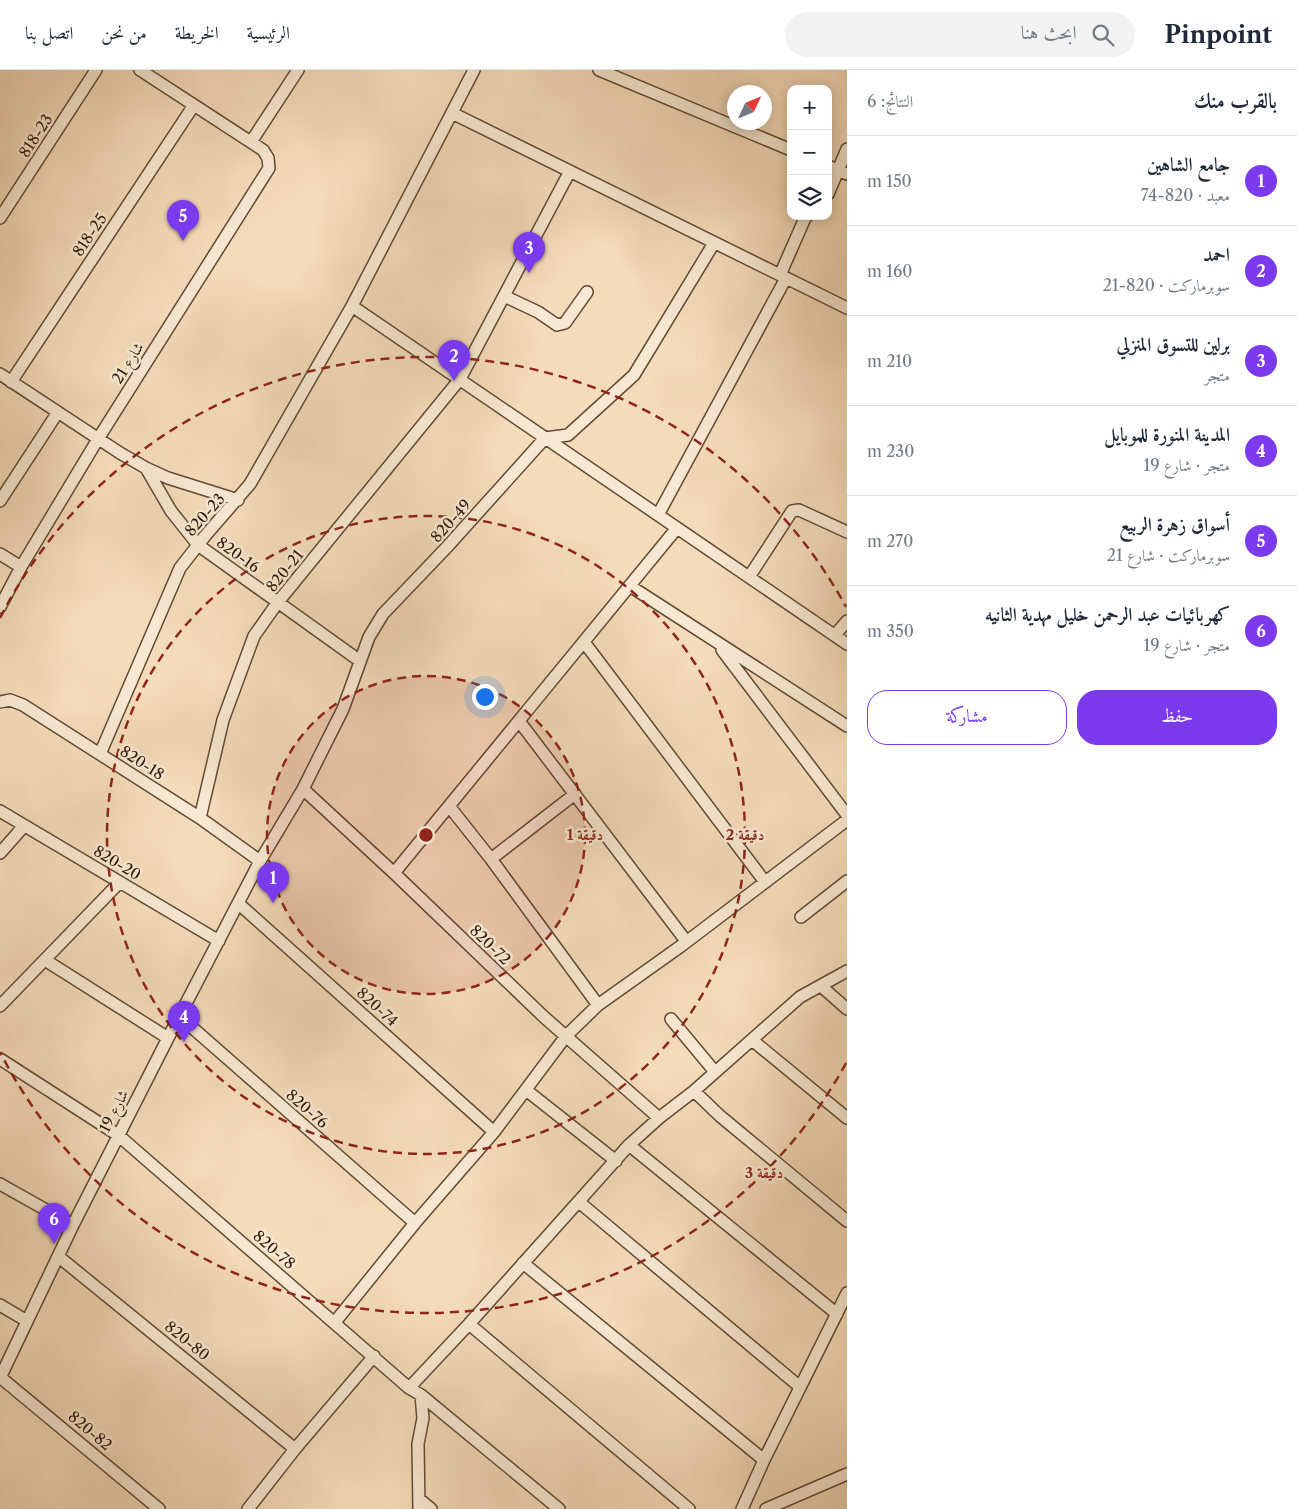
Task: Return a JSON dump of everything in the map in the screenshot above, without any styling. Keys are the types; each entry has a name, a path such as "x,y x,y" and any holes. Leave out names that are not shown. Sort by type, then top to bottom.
{"street":[{"name":"818-23","path":"0,218 96,70"},
{"name":"شارع 21","path":"0,607 21,567 98,439 267,172 269,163 266,154 140,70"},
{"path":"250,142 298,70"},
{"name":"820-23","path":"100,754 184,561 238,500 252,480 352,306 474,70"},
{"path":"599,70 787,148"},
{"name":"818-25","path":"11,382 194,105"},
{"path":"452,113 847,308"},
{"path":"832,184 847,149"},
{"name":"820-21","path":"200,818 223,720 254,636 278,602 460,379 570,171"},
{"path":"658,515 783,277 804,220"},
{"path":"545,438 568,435 634,374 714,243"},
{"path":"504,296 538,312 557,325 565,323 587,292"},
{"path":"352,306 847,644"},
{"path":"0,374 98,439 146,468 168,478 238,500"},
{"path":"0,501 58,412"},
{"name":"820-49","path":"260,861 303,789 343,709 369,637 384,614 545,438"},
{"name":"820-16","path":"146,468 171,511 198,545 360,661"},
{"path":"749,577 792,511 799,510 847,532"},
{"path":"394,873 677,528"},
{"path":"0,554 21,567"},
{"path":"630,586 847,726"},
{"path":"835,635 847,621"},
{"path":"584,642 765,882"},
{"path":"717,643 847,815"},
{"name":"820-18","path":"2,701 17,702 200,818 260,861"},
{"path":"520,720 686,942"},
{"name":"820-72","path":"303,789 394,873 544,1017 659,1118"},
{"path":"491,859 575,794"},
{"path":"449,806 491,859 598,1005"},
{"name":"820-20","path":"0,811 219,941"},
{"path":"335,1322 494,1132 566,1036 598,1005 686,942 847,820"},
{"path":"0,853 24,826"},
{"name":"شارع 19","path":"0,1377 118,1135 260,861"},
{"path":"0,1006 120,882"},
{"path":"801,916 847,882"},
{"name":"820-74","path":"239,904 494,1132"},
{"path":"45,960 168,1038"},
{"path":"409,1388 630,1145 659,1118 694,1092 800,997 847,971"},
{"path":"821,986 847,1010"},
{"name":"820-76","path":"180,1016 416,1224"},
{"path":"671,1019 716,1072"},
{"path":"752,1040 847,1118"},
{"name":"820-78","path":"0,1059 118,1135 409,1388 421,1395 559,1509"},
{"path":"526,1090 616,1161"},
{"path":"694,1092 847,1222"},
{"path":"630,1145 837,1314"},
{"path":"0,1184 74,1225"},
{"path":"579,1202 800,1387"},
{"name":"820-80","path":"59,1257 295,1449"},
{"path":"523,1263 764,1460"},
{"path":"742,1509 764,1460 847,1293"},
{"path":"0,1306 26,1321"},
{"path":"469,1324 689,1509"},
{"path":"248,1509 295,1449 374,1356"},
{"name":"820-82","path":"0,1377 160,1509"},
{"path":"421,1395 423,1418 418,1444 419,1504 431,1509"},
{"path":"766,1509 847,1474"}],"place":[{"name":"أسواق زهرة الربيع","path":"183,241"},
{"name":"برلين للتسوق المنزلي","path":"529,273"},
{"name":"احمد","path":"454,381"},
{"name":"جامع الشاهين","path":"273,903"},
{"name":"المدينة المنورة للموبايل","path":"184,1042"},
{"name":"كهربائيات عبد الرحمن خليل مهدية الثانيه","path":"54,1244"}]}
